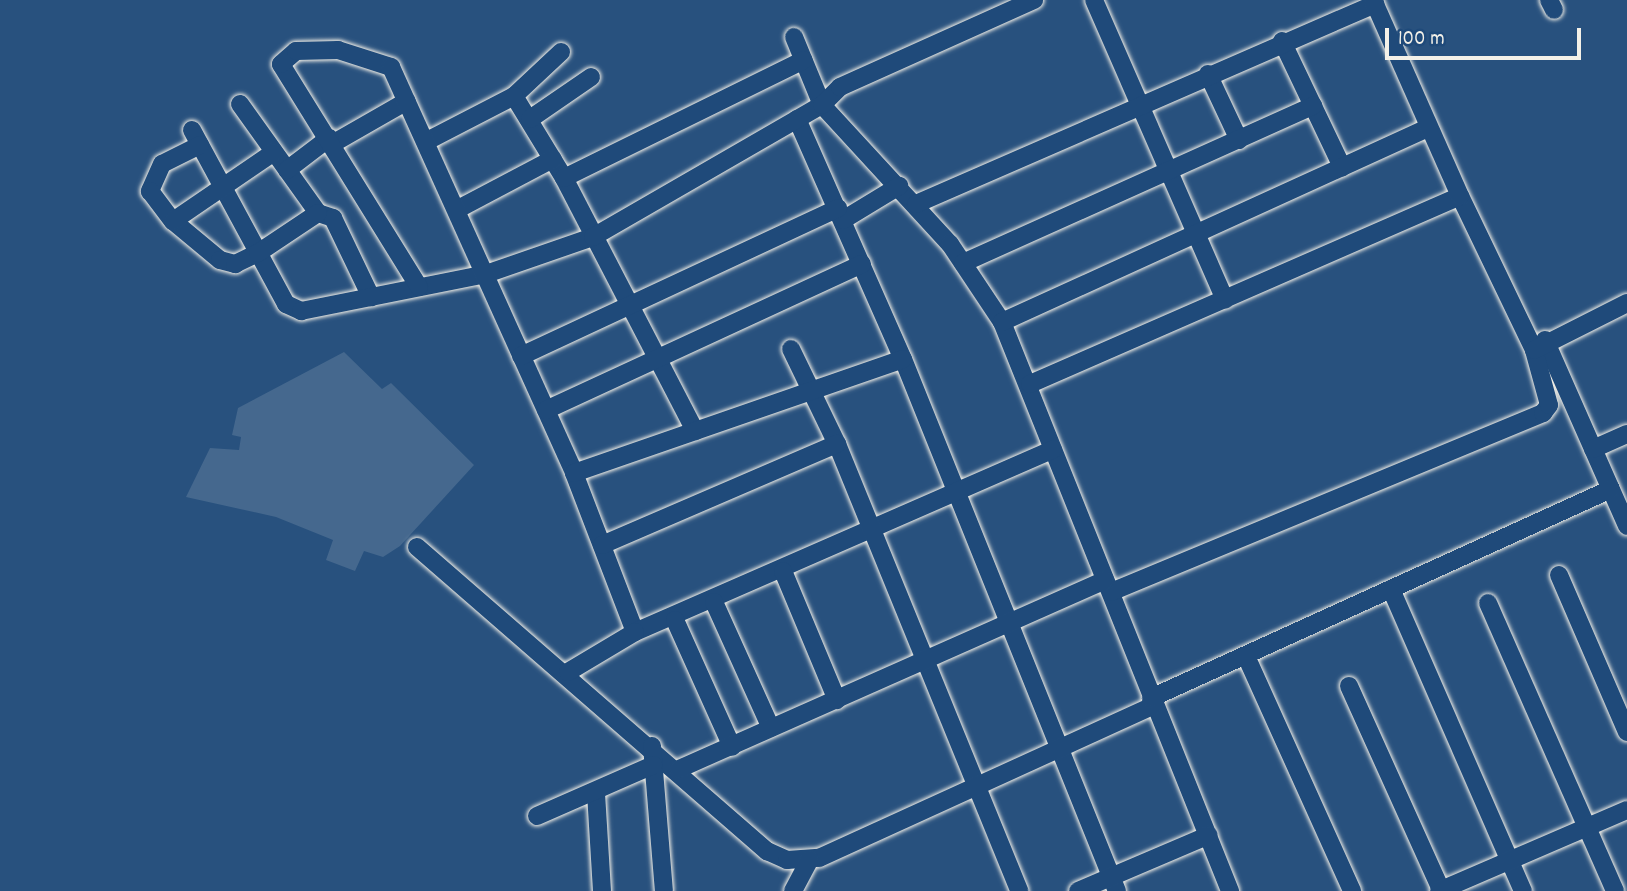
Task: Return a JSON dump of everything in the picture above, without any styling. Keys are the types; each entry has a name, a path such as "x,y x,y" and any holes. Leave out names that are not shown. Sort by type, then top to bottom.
{"street":[{"path":"318,213 258,253 227,264 173,221 150,182 162,164 196,137 258,253 292,308 371,297 485,274 593,237 822,105 840,87 1034,0"},
{"path":"1094,0 1225,300"},
{"path":"916,204 1374,2 1460,196 1618,495 1627,526"},
{"path":"794,37 822,105 916,204 963,263 1002,322 1030,384 1152,701 1230,891"},
{"path":"1282,41 1342,167"},
{"path":"419,287 281,64 296,51 338,50 391,67 458,209 574,473 635,632"},
{"path":"427,141 514,96 561,52"},
{"path":"564,178 804,60"},
{"path":"1208,74 1239,140"},
{"path":"530,119 591,77"},
{"path":"514,96 564,178 695,431"},
{"path":"287,170 331,141 407,101"},
{"path":"240,104 318,213 333,218 371,297"},
{"path":"963,263 1169,173 1313,106"},
{"path":"797,119 903,359 1011,621 1057,748 1114,884"},
{"path":"1002,322 1429,127"},
{"path":"173,221 274,152"},
{"path":"458,209 553,159"},
{"path":"522,356 628,301 841,214 899,186"},
{"path":"1030,384 1460,196"},
{"path":"545,410 655,357 862,264"},
{"path":"1539,345 1627,303"},
{"path":"679,769 1011,621 1108,586 1543,412 1549,405 1539,345"},
{"path":"791,348 837,443 974,787 1019,891"},
{"path":"574,473 903,359"},
{"path":"1593,449 1627,434"},
{"path":"602,545 837,443"},
{"path":"568,672 635,632 675,620 1053,449"},
{"path":"417,548 568,672 679,769 767,851 787,860 810,859 974,787 1391,589 1618,495"},
{"path":"783,571 837,700"},
{"path":"1559,575 1627,732"},
{"path":"1391,589 1523,891"},
{"path":"715,602 771,728"},
{"path":"1488,603 1615,891"},
{"path":"675,620 732,747"},
{"path":"1246,656 1352,891"},
{"path":"1349,686 1440,891 1627,810"},
{"path":"652,746 664,891"},
{"path":"537,816 596,793 653,765"},
{"path":"596,793 602,891"},
{"path":"1078,891 1114,884 1209,835"},
{"path":"793,891 810,859"}],"shaded area":[{"path":"344,352 382,389 391,383 474,465 400,546 383,557 364,551 355,571 326,560 333,540 276,517 186,497 210,448 239,450 241,437 232,435 238,408"}]}
